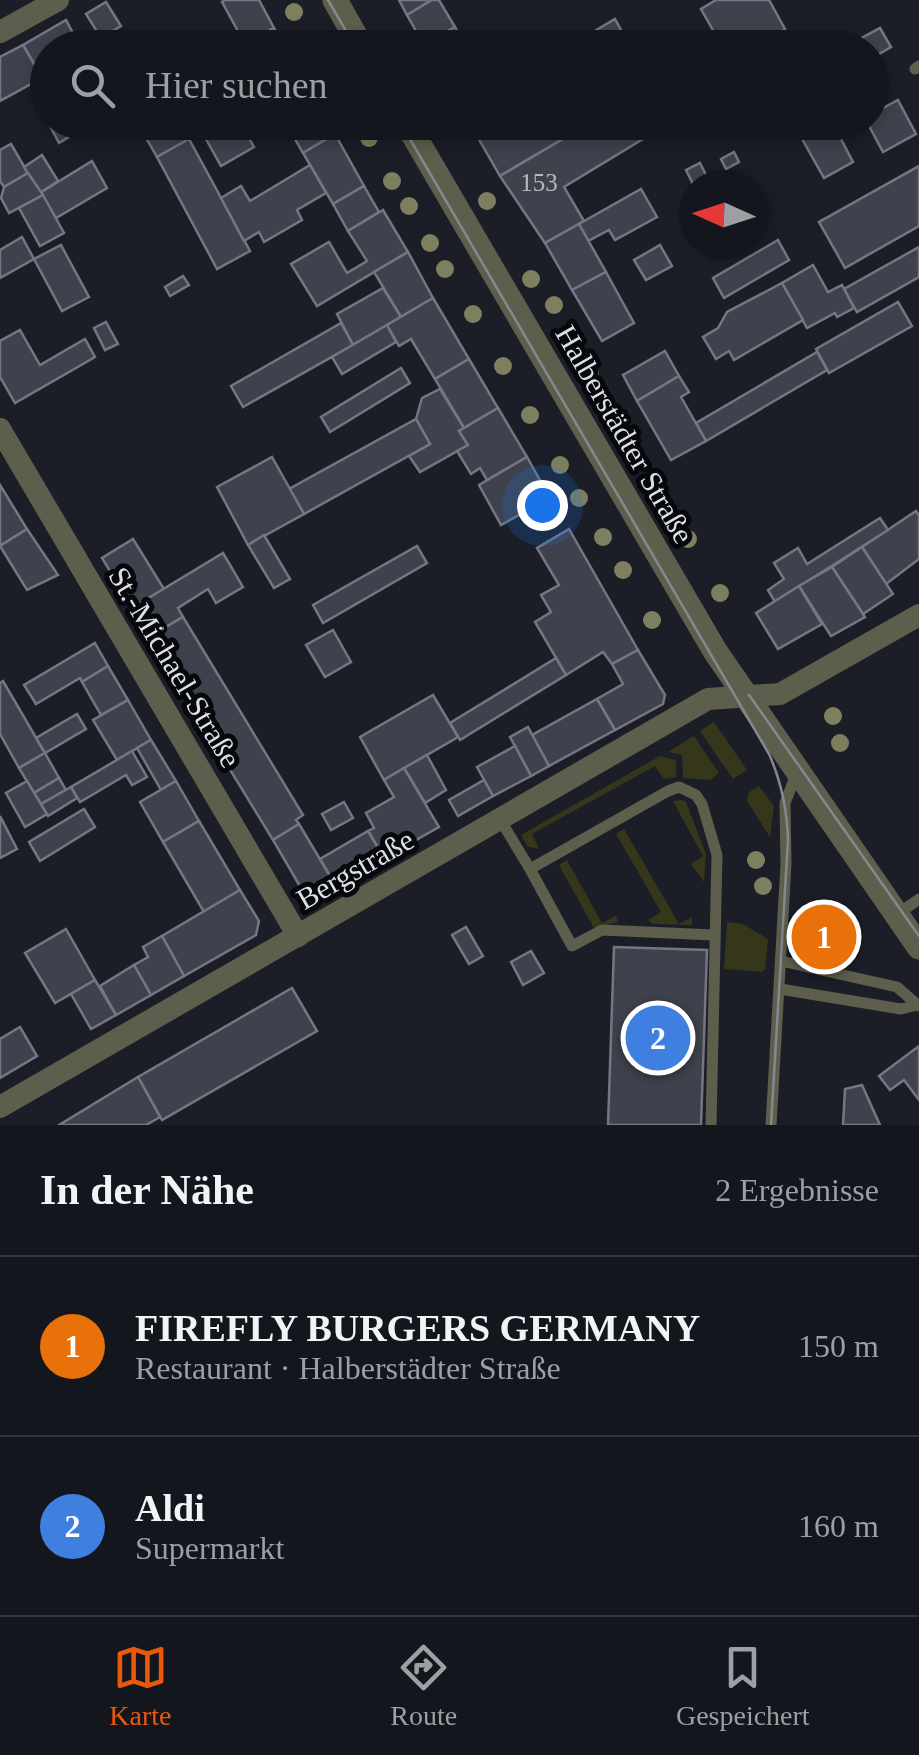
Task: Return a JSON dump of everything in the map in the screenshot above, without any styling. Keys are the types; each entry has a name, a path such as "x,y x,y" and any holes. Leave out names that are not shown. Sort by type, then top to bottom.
{"street":[{"path":"0,32 58,0"},
{"path":"335,0 352,30"},
{"name":"Halberstädter Straße","path":"417,140 742,694 919,946"},
{"name":"St.-Michael-Straße","path":"0,430 298,936"},
{"name":"Bergstraße","path":"0,1107 708,700 742,694 780,694 919,615"}],"lane":[{"path":"771,1125 786,804 797,772"},
{"path":"530,870 668,790 684,788 696,795 718,855 711,1125"},
{"path":"501,821 572,946 602,930 714,935"},
{"path":"896,914 919,899"},
{"path":"781,961 897,986 918,1006"},
{"path":"780,989 901,1010 918,1006"}],"shaded area":[{"path":"714,722 747,770 733,779 700,731"},
{"path":"694,736 719,773 710,780 683,778 682,755 668,752"},
{"path":"660,756 676,760 676,777 664,779 655,766 532,834 539,849 527,846 521,835"},
{"path":"759,786 774,806 770,837 747,801 749,792"},
{"path":"682,800 706,854 704,882 691,864 703,856 673,801"},
{"path":"624,829 679,924 692,917 692,925 653,924 648,920 661,912 616,834"},
{"path":"567,860 602,923 616,916 618,922 594,928 559,865"},
{"path":"727,922 743,924 768,939 762,972 724,969"}],"building":[{"path":"259,0 274,28 237,30 222,2"},
{"path":"399,0 432,0 407,15"},
{"path":"439,0 455,27 416,30 407,15"},
{"path":"716,0 769,0 785,29 713,30 701,9"},
{"path":"106,2 121,26 96,30 86,14"},
{"path":"615,19 621,30 596,30"},
{"path":"66,20 71,30 49,30"},
{"path":"23,45 30,57 30,85 0,101 0,57"},
{"path":"898,100 916,134 883,152 877,140 889,140 889,105"},
{"path":"147,140 189,140 157,157"},
{"path":"190,140 250,251 217,269 157,157"},
{"path":"206,140 250,140 254,147 221,166"},
{"path":"295,140 325,140 303,153"},
{"path":"325,140 338,140 364,186 333,204 303,153"},
{"path":"479,140 561,140 500,176"},
{"path":"561,140 641,140 564,187 584,221 545,243 500,176"},
{"path":"803,140 841,140 853,162 824,178"},
{"path":"11,144 28,173 4,187 0,181 0,150"},
{"path":"734,152 739,162 726,169 721,159"},
{"path":"42,155 58,181 40,193 24,167"},
{"path":"92,161 107,188 56,218 40,193"},
{"path":"310,165 326,193 297,210 302,220 264,242 259,232 244,241 221,198 241,186 250,201"},
{"path":"919,166 919,226 845,268 819,222"},
{"path":"28,173 43,195 9,213 1,198 4,187"},
{"path":"364,186 379,212 348,231 333,204"},
{"path":"641,189 657,217 615,240 609,230 588,241 579,224"},
{"path":"43,195 64,233 40,246 19,208"},
{"path":"383,210 408,252 317,306 291,264 329,242 347,273 367,261 348,231"},
{"path":"579,224 606,272 572,290 545,243"},
{"path":"22,237 34,259 0,278 0,250"},
{"path":"778,240 789,260 724,298 713,278 744,260 769,260 769,245"},
{"path":"61,245 89,297 62,311 34,259"},
{"path":"660,245 672,266 646,280 634,260"},
{"path":"919,247 919,277 857,312 844,289"},
{"path":"408,252 433,298 401,317 374,272"},
{"path":"813,265 828,292 842,285 854,308 807,328 782,283"},
{"path":"606,272 634,323 602,341 572,290"},
{"path":"183,276 189,285 170,296 165,287"},
{"path":"782,283 803,320 734,360 729,351 716,359 703,337 718,328 727,312"},
{"path":"383,288 401,317 353,345 337,314"},
{"path":"433,298 469,359 435,379 411,339 399,346 387,325"},
{"path":"898,302 912,326 829,373 816,349"},
{"path":"106,322 118,344 105,350 94,328"},
{"path":"341,323 353,345 243,407 231,386"},
{"path":"387,325 396,342 342,374 332,357"},
{"path":"20,330 40,365 85,339 95,357 15,403 0,377 0,341"},
{"path":"665,351 679,376 637,401 623,375"},
{"path":"817,352 827,370 706,441 696,423"},
{"path":"469,359 498,408 464,428 435,379"},
{"path":"401,368 410,383 330,432 321,417"},
{"path":"679,376 689,392 681,397 706,441 671,460 637,401"},
{"path":"440,389 464,428 459,431 468,445 420,472 409,456 430,444 416,419 422,398"},
{"path":"498,408 527,457 487,480 480,468 471,474 457,451 468,445 459,431"},
{"path":"416,419 430,444 304,514 289,489"},
{"path":"272,457 304,514 248,545 217,487"},
{"path":"527,457 550,498 501,525 479,485"},
{"path":"0,485 27,529 0,546"},
{"path":"916,511 919,559 886,584 862,547"},
{"path":"880,518 888,530 775,602 768,590 784,579 774,563 798,548 807,564"},
{"path":"27,529 58,575 27,590 0,546"},
{"path":"569,529 638,650 612,664 603,652 566,675 535,622 551,612 541,595 559,585 537,548"},
{"path":"264,535 290,579 274,588 248,545"},
{"path":"133,539 164,589 132,608 102,558"},
{"path":"417,546 427,563 323,623 313,605"},
{"path":"862,547 893,594 863,614 832,567"},
{"path":"223,553 243,587 216,603 208,589 178,608 183,617 149,637 132,608"},
{"path":"832,567 865,617 831,636 799,586"},
{"path":"799,586 822,624 778,649 756,613"},
{"path":"183,617 303,815 296,820 299,824 273,840 149,637"},
{"path":"333,630 351,662 325,677 306,645"},
{"path":"95,643 108,666 36,704 24,685"},
{"path":"638,650 665,695 663,704 615,730 597,699 623,684 612,664"},
{"path":"556,658 566,675 460,740 450,723"},
{"path":"108,666 128,700 101,715 82,682"},
{"path":"3,681 45,753 19,768 0,734"},
{"path":"433,695 458,737 384,780 360,737"},
{"path":"597,699 615,730 549,766 532,735"},
{"path":"128,700 151,740 117,760 93,720"},
{"path":"77,714 86,729 45,753 36,738"},
{"path":"528,727 549,766 531,776 510,737"},
{"path":"151,740 176,781 161,790 137,748"},
{"path":"515,746 531,776 493,796 477,767"},
{"path":"132,751 147,777 132,785 126,775 80,802 71,787"},
{"path":"45,753 59,778 34,793 19,768"},
{"path":"427,755 446,790 425,803 404,768"},
{"path":"404,768 439,827 384,858 368,831 374,828 366,813 394,797 384,780"},
{"path":"59,778 66,790 41,804 34,793"},
{"path":"484,780 493,796 458,816 449,800"},
{"path":"27,781 47,814 25,827 6,793"},
{"path":"176,781 199,821 163,842 140,802"},
{"path":"71,787 77,798 48,816 41,804"},
{"path":"344,802 353,818 331,830 322,814"},
{"path":"84,809 95,827 40,861 29,842"},
{"path":"0,816 17,849 0,858"},
{"path":"199,821 240,890 204,912 163,842"},
{"path":"299,824 336,886 309,902 273,840"},
{"path":"368,831 384,858 336,886 320,859"},
{"path":"240,890 259,921 256,935 184,976 162,936"},
{"path":"832,911 842,920 844,934 852,944 833,957 830,952 818,961 805,945 810,941 806,926 812,915"},
{"path":"466,927 483,956 469,964 452,935"},
{"path":"66,929 95,980 55,1003 25,953"},
{"path":"162,936 184,976 151,995 134,965 148,957 143,947"},
{"path":"614,947 707,950 701,1125 608,1125"},
{"path":"531,951 544,973 523,985 511,962"},
{"path":"134,965 151,995 116,1015 100,986"},
{"path":"95,980 116,1015 91,1029 71,994"},
{"path":"292,988 317,1031 162,1120 138,1077"},
{"path":"20,1027 37,1056 0,1078 0,1039"},
{"path":"919,1046 919,1100 904,1080 890,1090 879,1076"},
{"path":"138,1077 160,1117 146,1125 59,1125"},
{"path":"862,1085 880,1125 843,1125 845,1089"}],"tram line":[{"path":"328,0 346,30"},
{"path":"411,140 774,765 783,796 788,840 771,1125"},
{"path":"749,695 919,936"}],"place":[{"name":"FIREFLY BURGERS GERMANY","path":"824,937"},
{"name":"Aldi","path":"658,1038"}]}
